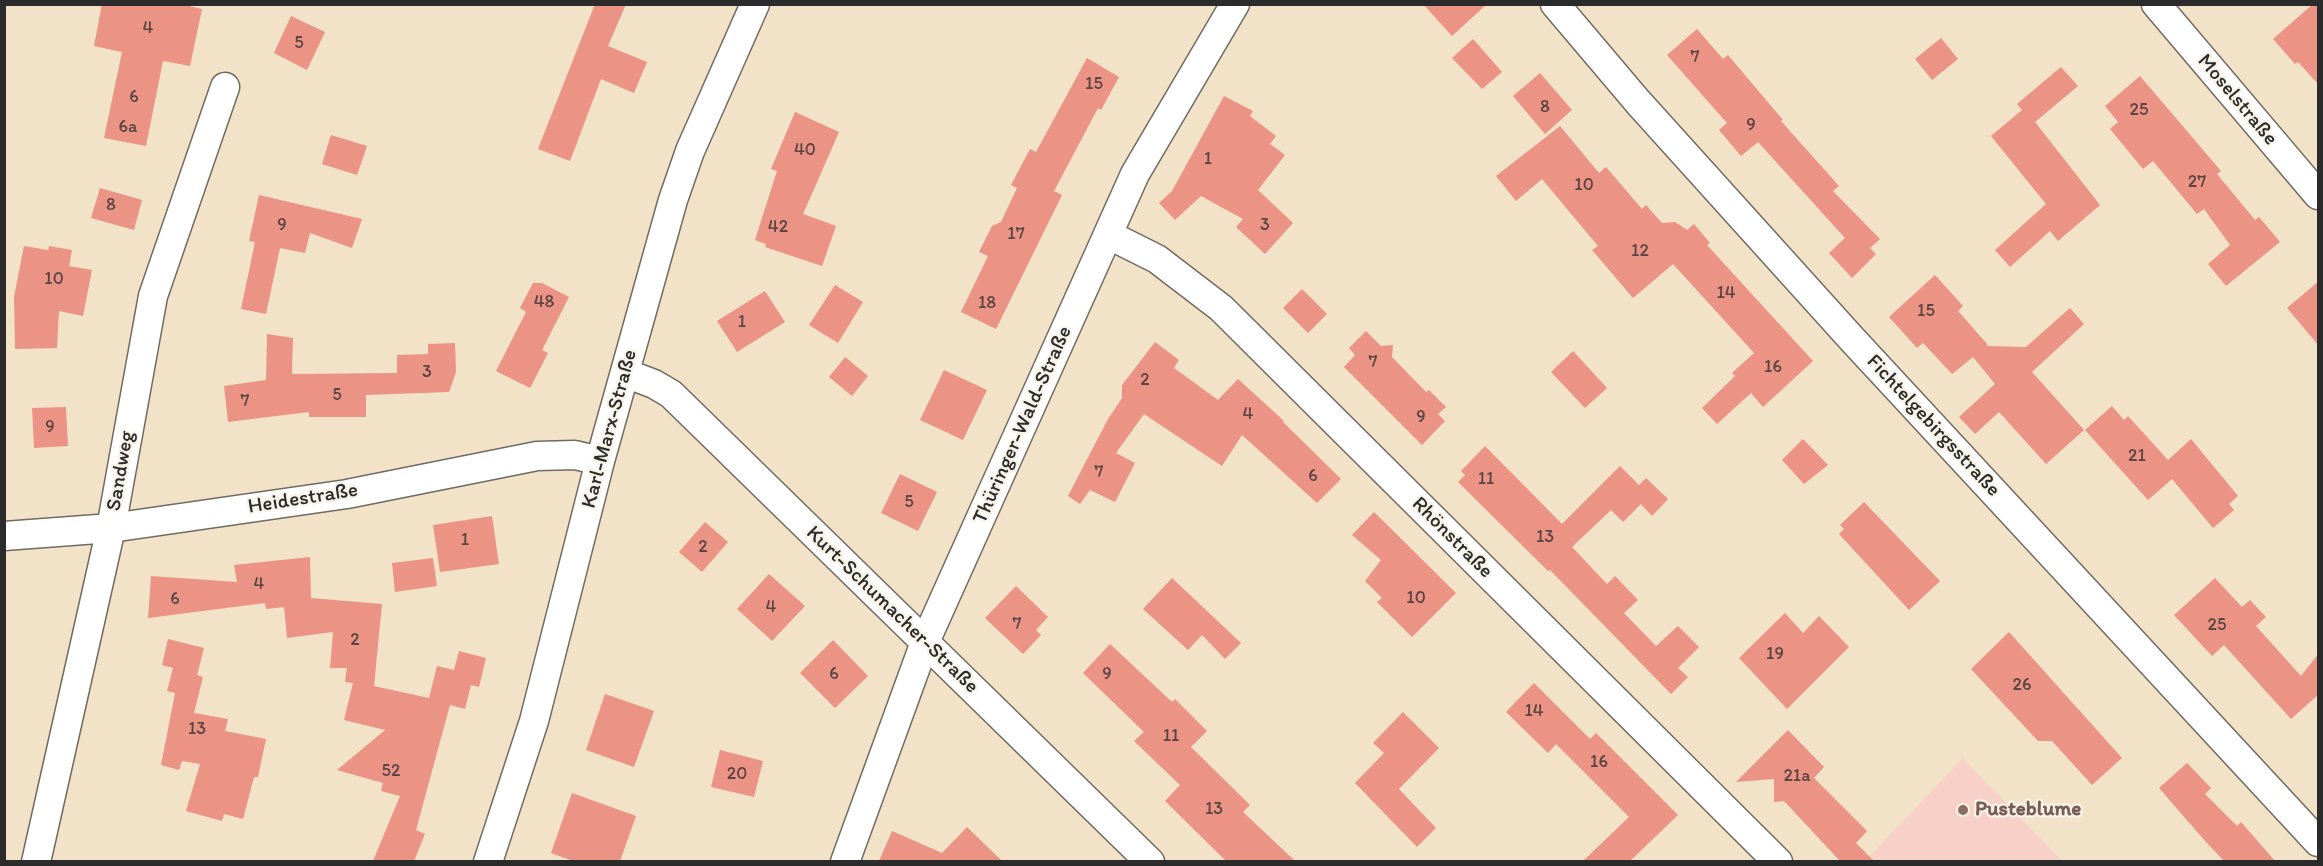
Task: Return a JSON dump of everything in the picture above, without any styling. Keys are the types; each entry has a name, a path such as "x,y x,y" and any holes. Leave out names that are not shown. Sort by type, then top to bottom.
{"street":[{"name":"Karl-Marx-Straße","path":"488,861 534,721 600,461 673,200 690,151 755,4"},
{"name":"Thüringer-Wald-Straße","path":"844,861 925,642 1135,174 1235,4"},
{"name":"Fichtelgebirgsstraße","path":"1554,4 1633,97 1851,338 2319,842"},
{"name":"Moselstraße","path":"2156,4 2319,195"},
{"name":"Sandweg","path":"36,861 111,528 153,296 225,87"},
{"name":"Rhönstraße","path":"1109,235 1157,259 1221,308 1778,861"},
{"name":"Kurt-Schumacher-Straße","path":"625,373 654,384 671,394 1150,861"},
{"name":"Heidestraße","path":"4,536 111,528 347,494 537,456 575,455 600,461"}],"shaded area":[{"name":"Pusteblume","path":"1963,758 2062,861 1864,862"}],"building":[{"path":"102,4 180,4 202,9 190,66 163,61 146,146 104,138 122,52 94,46"},
{"path":"595,4 626,4 608,46 647,62 634,93 601,79 570,161 538,149"},
{"path":"1423,4 1487,4 1452,36"},
{"path":"2313,4 2319,4 2319,85 2298,62 2295,64 2273,39"},
{"path":"291,16 325,32 307,70 274,53"},
{"path":"1697,29 1723,59 1728,55 1783,120 1781,121 1839,186 1833,191 1880,239 1870,248 1876,254 1852,278 1829,253 1845,238 1758,142 1741,156 1719,130 1727,123 1667,55"},
{"path":"1941,38 1958,59 1932,80 1915,59"},
{"path":"1473,39 1502,72 1482,89 1452,58"},
{"path":"1087,58 1119,77 1101,110 1098,108 1054,191 1062,195 996,329 961,312 988,256 979,252 992,226 1001,222 1017,188 1011,185 1030,149 1036,152"},
{"path":"2061,67 2078,86 2035,122 2100,205 2058,241 2050,231 2010,267 1995,250 2046,204 1991,136 2022,110 2017,104"},
{"path":"1540,73 1572,110 1545,134 1513,96"},
{"path":"2140,76 2221,171 2217,174 2255,220 2259,217 2280,242 2226,286 2208,264 2230,245 2204,209 2197,214 2153,161 2143,169 2110,129 2118,122 2105,106"},
{"path":"1224,96 1253,111 1250,116 1276,136 1270,144 1285,155 1258,190 1293,223 1265,254 1236,227 1243,219 1201,196 1175,220 1159,203 1172,191"},
{"path":"795,112 839,132 803,214 836,226 822,266 765,247 766,244 755,240 777,171 771,169"},
{"path":"1560,126 1599,173 1606,167 1642,209 1646,205 1662,223 1675,222 1687,230 1694,224 1710,243 1707,245 1813,361 1763,407 1751,393 1717,424 1702,408 1735,376 1732,373 1754,353 1673,264 1633,298 1592,250 1598,246 1542,179 1516,201 1496,176"},
{"path":"331,135 367,146 357,175 322,164"},
{"path":"100,188 142,200 134,230 91,218"},
{"path":"259,195 362,219 352,248 310,233 305,253 280,248 266,314 241,309 255,242 249,241"},
{"path":"24,246 48,250 49,246 72,250 69,266 92,270 83,316 59,311 57,348 15,349 14,297"},
{"path":"1935,275 1963,306 1958,311 1988,345 1986,346 2026,347 2070,308 2084,324 2032,372 2084,430 2046,464 1999,412 1975,434 1959,417 1995,384 1973,357 1952,374 1923,343 1917,348 1889,317"},
{"path":"2319,281 2319,346 2287,308"},
{"path":"533,283 542,283 569,297 542,350 548,353 530,388 496,371 526,312 520,308"},
{"path":"835,285 863,302 838,343 809,325"},
{"path":"1302,289 1327,314 1308,333 1283,308"},
{"path":"765,291 785,322 737,352 717,321"},
{"path":"1366,331 1381,346 1393,345 1392,357 1426,392 1429,390 1446,407 1438,414 1445,421 1422,445 1344,367 1355,355 1349,348"},
{"path":"267,334 293,338 292,374 397,373 397,355 428,354 428,344 455,343 456,372 449,392 366,395 366,417 309,417 309,412 228,422 224,386 266,380"},
{"path":"1155,342 1179,360 1174,368 1218,400 1238,379 1284,421 1341,479 1317,503 1242,435 1222,466 1144,414 1116,453 1135,463 1115,502 1090,490 1080,504 1068,496 1108,419 1122,398 1122,385"},
{"path":"1573,351 1607,388 1585,408 1551,372"},
{"path":"845,357 868,376 852,396 829,377"},
{"path":"944,370 987,390 963,440 920,420"},
{"path":"2112,406 2124,420 2128,416 2168,460 2191,439 2238,496 2229,504 2234,510 2213,528 2172,479 2148,500 2085,430"},
{"path":"66,407 68,446 34,448 32,408"},
{"path":"1803,439 1828,465 1804,484 1782,460"},
{"path":"1485,446 1562,524 1620,466 1639,485 1646,478 1668,499 1652,516 1641,504 1623,522 1611,510 1572,547 1607,584 1615,576 1638,600 1624,613 1656,646 1678,626 1699,647 1678,668 1688,677 1671,694 1550,570 1548,571 1458,482 1465,475 1461,471"},
{"path":"900,474 937,492 918,531 881,513"},
{"path":"1864,502 1940,581 1909,610 1839,534 1844,529 1840,525"},
{"path":"1374,512 1456,593 1412,637 1377,602 1382,598 1365,581 1381,560 1352,535"},
{"path":"492,516 499,564 440,572 433,525"},
{"path":"705,522 728,542 702,572 679,552"},
{"path":"310,557 311,598 382,604 374,686 429,698 437,666 454,670 459,651 486,658 479,687 471,685 465,709 450,705 416,830 425,834 414,861 373,861 400,796 381,791 383,783 337,770 385,730 344,720 353,683 345,682 347,668 330,668 333,632 287,638 284,607 266,609 265,603 148,618 151,576 237,582 234,565"},
{"path":"433,558 437,586 395,592 392,563"},
{"path":"769,574 805,606 772,641 737,609"},
{"path":"1172,578 1241,643 1225,659 1202,635 1188,650 1143,609"},
{"path":"2215,578 2242,607 2250,600 2266,617 2256,626 2301,676 2319,653 2319,694 2291,719 2224,645 2212,656 2174,615"},
{"path":"1016,586 1048,617 1036,630 1041,635 1023,654 985,618"},
{"path":"1785,613 1803,633 1819,616 1849,647 1787,709 1739,658"},
{"path":"2009,632 2122,758 2092,785 2052,741 2038,741 1971,669"},
{"path":"168,639 204,648 197,675 203,677 194,713 228,719 225,731 266,739 258,777 254,777 243,819 224,814 222,821 186,811 200,764 182,761 179,770 161,765 175,693 167,691 173,668 162,665"},
{"path":"833,640 868,676 835,708 800,673"},
{"path":"1110,644 1172,702 1175,699 1207,731 1191,747 1250,805 1243,812 1295,861 1226,861 1165,801 1180,785 1134,741 1144,732 1083,673"},
{"path":"1534,683 1590,739 1596,733 1678,815 1630,861 1583,861 1629,817 1556,744 1548,753 1506,712"},
{"path":"605,694 654,711 634,767 586,750"},
{"path":"1403,712 1439,748 1399,789 1436,828 1417,847 1355,783 1384,753 1373,743"},
{"path":"1788,730 1824,767 1814,778 1867,831 1856,843 1874,861 1840,861 1784,801 1774,802 1774,779 1736,782"},
{"path":"720,750 763,761 754,797 711,787"},
{"path":"2187,763 2211,788 2205,794 2237,826 2241,822 2275,861 2224,861 2206,842 2159,788"},
{"path":"572,793 636,816 620,861 573,861 551,853"},
{"path":"967,827 1002,861 879,861 892,831 942,853"}],"place":[{"name":"Pusteblume","path":"1963,810"}]}
